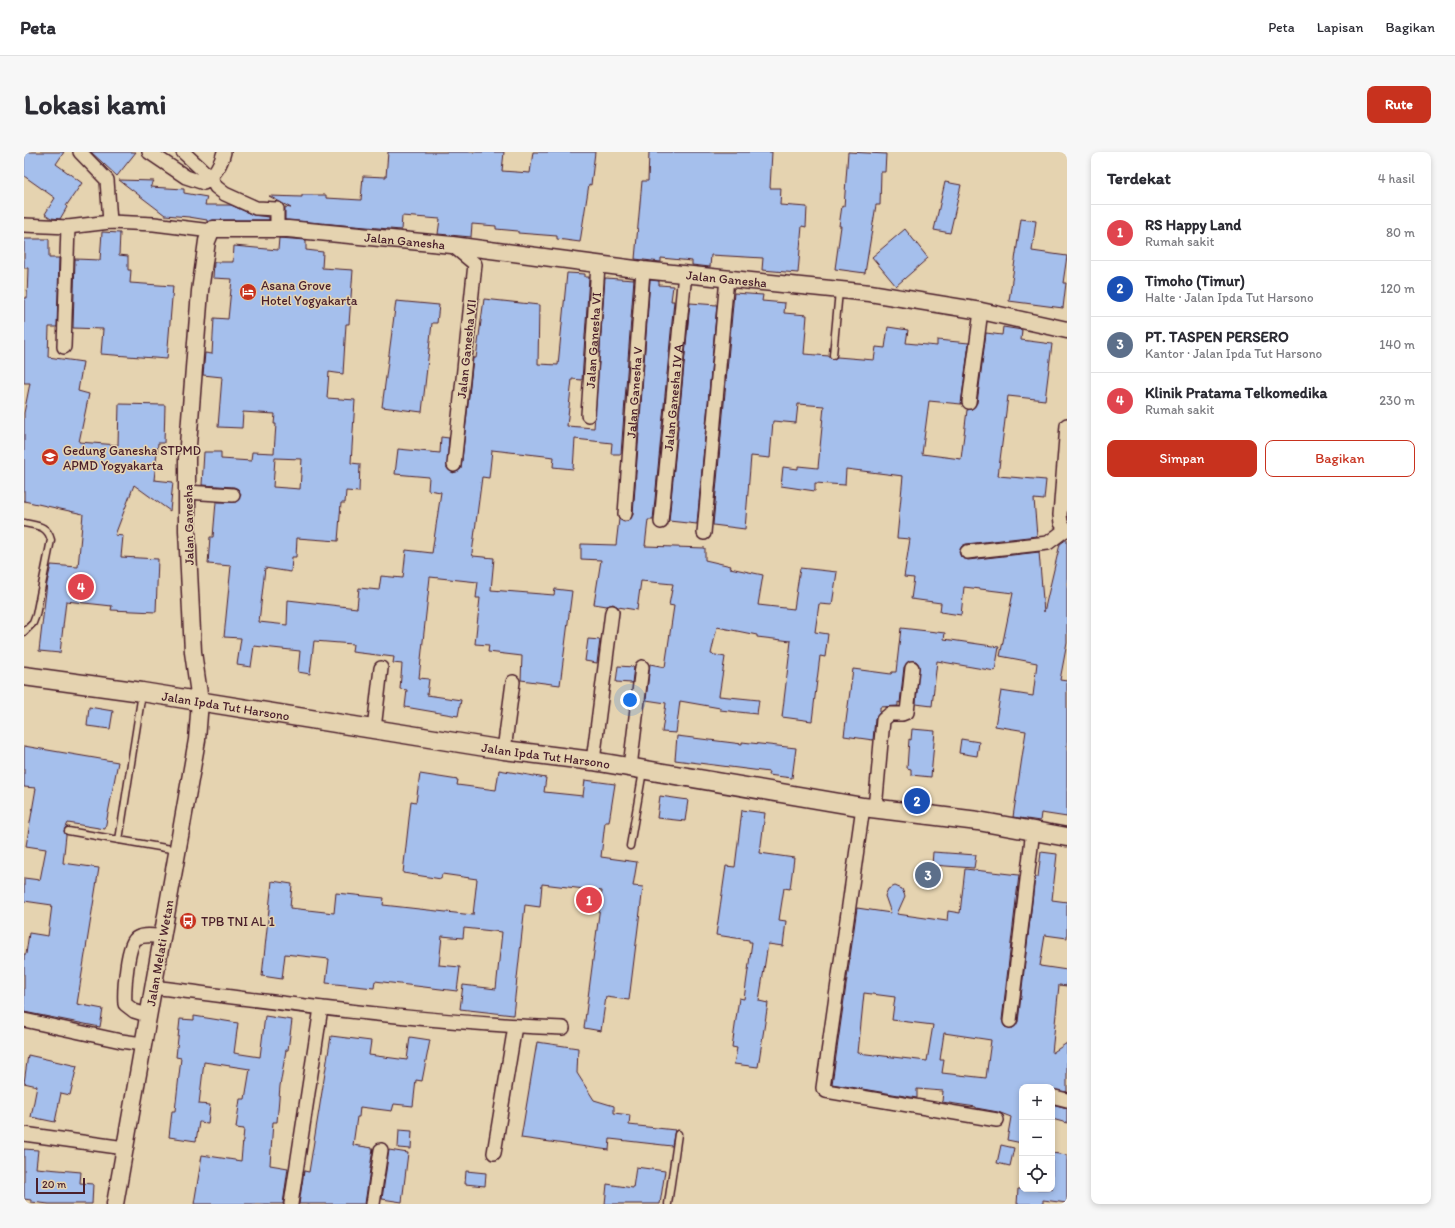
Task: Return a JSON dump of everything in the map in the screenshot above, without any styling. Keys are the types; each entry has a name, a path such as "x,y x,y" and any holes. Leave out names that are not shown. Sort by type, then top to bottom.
{"main road":[{"name":"Jalan Ipda Tut Harsono","path":"24,676 142,692 504,750 593,761 869,808 978,821 1067,837"}],"street":[{"path":"80,152 107,180 110,222"},
{"path":"149,152 186,177 204,183 211,178 220,165 224,152"},
{"path":"183,152 211,178 216,187 225,194 248,205 277,210 277,229"},
{"path":"24,225 68,227 110,222 154,224 211,231"},
{"path":"64,347 68,227"},
{"name":"Jalan Ganesha","path":"200,701 193,652 187,492 188,450 200,291 207,240 211,231 214,229 277,229 452,245 598,265 839,290 981,311 1067,330"},
{"name":"Jalan Ganesha VII","path":"452,245 475,264 454,465"},
{"name":"Jalan Ganesha VI","path":"588,415 598,265"},
{"name":"Jalan Ganesha V","path":"625,514 643,270"},
{"name":"Jalan Ganesha IV A","path":"661,522 684,273"},
{"path":"704,533 727,278"},
{"path":"969,402 981,311"},
{"path":"967,552 1048,543 1066,530 1060,515 1067,425"},
{"path":"187,492 233,495"},
{"path":"593,761 612,612"},
{"path":"637,768 642,667"},
{"path":"374,729 381,668"},
{"path":"912,668 907,712 902,714 890,714 883,720 823,1088 826,1091 997,1120"},
{"path":"504,750 513,682"},
{"name":"Jalan Melati Wetan","path":"115,1204 142,1044 197,740 200,701"},
{"path":"1010,1021 1033,830"},
{"path":"148,1015 134,1011 126,1004 124,994 130,951 136,938 146,936 162,937"},
{"path":"153,987 321,1008 515,1026 563,1028"},
{"path":"291,1204 321,1008"},
{"path":"24,1020 121,1041 142,1044"},
{"path":"494,1153 515,1026"},
{"path":"24,1134 125,1148"},
{"path":"373,1204 381,1150"}],"lane":[{"path":"833,355 839,290"},
{"path":"24,523 45,529 49,533 51,540 36,615 33,623 24,632"},
{"path":"119,840 142,692"},
{"path":"630,846 637,768"},
{"path":"68,831 177,850"},
{"path":"668,1204 678,1134"}],"building":[{"path":"24,152 64,152 56,164 82,183 66,206 67,207 60,219 51,218 45,214 55,198 24,176"},
{"path":"91,152 136,152 117,176"},
{"path":"388,152 504,152 502,171 530,173 533,152 595,152 591,185 589,184 580,242 557,239 557,236 518,233 518,231 496,229 496,226 472,224 471,237 438,234 440,219 402,216 401,230 285,220 285,207 291,208 269,196 302,197 302,195 326,195 326,198 361,200 363,176 386,177"},
{"path":"649,152 772,152 770,188 781,188 780,205 807,207 806,227 802,226 798,273 762,270 763,258 711,255 710,267 692,265 692,261 661,258 661,262 635,259 642,181 648,181"},
{"path":"848,152 886,154 885,172 881,172 880,205 876,205 865,273 835,269 841,226 839,226 842,206 844,207"},
{"path":"119,180 154,181 150,187 184,189 184,193 207,197 205,205 231,205 253,215 269,217 269,220 213,220 207,222 207,220 189,217 165,215"},
{"path":"945,182 961,185 950,233 934,230"},
{"path":"1021,219 1036,221 1032,251 1067,256 1063,283 1066,283 1063,308 1009,301"},
{"path":"905,229 928,258 896,286 872,257"},
{"path":"102,232 120,233 119,255 128,256 128,270 131,270 130,283 173,286 167,359 101,354 103,329 73,328 75,259 100,260"},
{"path":"279,238 306,240 306,250 323,252 322,268 353,270 349,324 346,324 343,374 329,372 327,398 355,400 351,463 360,464 359,492 346,491 345,503 341,503 338,541 297,538 296,557 292,557 291,572 265,568 259,622 287,625 288,600 357,608 359,588 379,590 381,576 403,578 406,550 432,553 441,492 428,490 429,477 395,474 398,449 440,453 441,437 449,438 447,468 453,473 461,469 473,358 476,358 484,299 539,305 538,364 558,365 567,273 585,274 585,277 589,277 582,380 572,379 567,426 594,428 605,278 634,280 621,454 611,454 612,443 575,439 573,469 553,467 554,457 492,450 489,478 482,477 472,553 473,556 494,558 491,590 554,595 555,589 572,591 560,685 521,680 522,656 488,652 489,645 475,644 480,598 476,598 478,582 430,577 419,678 429,679 427,695 461,700 458,716 405,707 407,690 400,689 402,664 393,663 394,657 352,652 353,644 314,641 310,674 298,672 300,651 254,646 251,667 237,665 241,638 224,637 231,566 208,564 210,537 213,537 216,502 236,502 241,495 238,489 234,487 202,485 204,452 221,452 221,459 251,461 252,452 274,453 276,424 274,424 275,414 243,412 242,428 218,427 222,377 203,375 205,353 212,354 214,318 228,319 232,279 213,278 214,262 233,262 234,246 278,250","holes":["275,458 302,459 300,489 273,487"]},
{"path":"24,239 49,239 49,258 59,258 57,327 49,327 48,357 83,362 78,391 89,394 79,442 118,445 119,404 165,405 164,443 158,443 154,480 173,482 170,511 134,485 115,535 123,536 121,557 158,559 156,612 111,610 112,606 66,601 60,653 39,651 47,583 51,565 78,567 83,514 24,501 24,413 30,383 24,383 24,298 27,298 28,268 24,268"},
{"path":"650,280 659,281 659,285 673,286 671,301 674,301 653,520 648,520 645,546 705,548 705,560 731,566 730,568 763,575 758,605 794,609 800,568 837,572 832,605 819,604 815,632 828,634 825,657 820,656 812,721 782,717 791,641 757,637 757,635 717,627 711,654 725,657 719,696 759,700 757,714 720,710 720,708 680,701 676,733 662,732 666,703 646,700 650,664 665,667 674,606 669,605 673,584 641,581 637,610 618,607 613,604 607,606 594,604 601,560 581,559 581,544 616,545 619,519 624,522 628,521 633,515"},
{"path":"734,293 763,295 762,301 785,303 784,313 807,315 804,354 829,356 833,359 837,357 874,360 876,347 885,348 888,327 908,330 906,343 937,346 937,340 969,343 961,404 929,401 922,454 961,459 967,410 972,409 977,403 986,333 1002,335 1003,327 1022,330 1021,340 1052,344 1045,400 1008,396 998,476 1046,480 1044,500 1034,499 1037,536 966,544 962,546 959,552 961,557 968,560 1039,552 1044,612 1060,544 1067,539 1067,643 1060,680 1067,681 1067,817 1041,813 1040,821 1013,817 1026,731 995,726 1001,691 1033,696 1037,663 1000,656 1013,593 964,587 961,615 940,612 941,603 911,599 914,578 904,577 910,539 897,538 903,476 846,469 845,485 815,483 815,491 781,486 783,467 798,469 798,466 818,468 824,406 798,404 796,423 773,421 770,458 751,456 745,529 713,525"},
{"path":"396,301 439,305 437,323 432,323 422,412 382,407"},
{"path":"690,303 717,305 697,524 669,521"},
{"path":"901,628 945,633 944,639 999,647 995,671 937,661 932,706 916,704 919,665 916,661 909,661 904,667 900,703 898,702 898,706 880,707 880,712 875,719 873,740 844,736 853,669 891,674 892,672 896,672"},
{"path":"588,639 600,640 597,663 585,661"},
{"path":"618,666 634,667 632,683 616,682"},
{"path":"89,707 113,711 110,729 87,726"},
{"path":"912,729 935,731 931,777 911,775 911,769 907,768 909,739 911,740"},
{"path":"677,736 742,744 742,742 796,748 792,778 768,775 769,772 675,760"},
{"path":"961,739 979,742 977,756 959,753"},
{"path":"24,746 118,762 105,829 68,823 64,831 66,835 63,863 99,868 77,1004 103,1009 100,1027 24,1012 24,954 26,954 29,933 48,936 52,905 24,901 24,878 40,880 46,849 26,846 36,788 24,787"},
{"path":"499,770 546,778 544,792 583,796 585,780 615,784 609,822 605,822 601,857 637,862 633,886 643,887 629,1000 606,997 601,1031 584,1028 602,891 542,884 540,907 525,905 513,1015 460,1009 463,985 496,989 502,932 464,928 463,938 442,936 439,965 460,967 457,991 375,981 374,988 326,983 329,959 285,954 282,979 262,976 272,881 292,884 290,908 334,913 336,893 384,898 383,905 473,915 477,879 442,874 441,879 403,873 411,801 416,802 420,774 458,780 457,785 496,790"},
{"path":"660,796 688,800 685,821 657,818"},
{"path":"742,810 765,813 760,853 794,858 790,889 784,888 779,920 786,921 783,946 768,944 759,1001 768,1003 758,1067 734,1064 737,1048 732,1047 739,998 744,999 752,942 749,942 749,940 716,935 726,866 735,867"},
{"path":"933,852 976,855 974,868 932,865"},
{"path":"1041,852 1057,854 1052,900 1067,902 1067,938 1045,935 1040,966 1067,970 1067,986 1059,985 1052,1053 1067,1043 1067,1092 1055,1090 1055,1084 1019,1084 1019,1142 1007,1140 1011,1117 998,1112 976,1107 942,1102 943,1091 917,1089 917,1098 832,1084 857,908 891,913 885,896 888,889 895,886 902,889 905,896 897,914 947,921 948,911 960,913 965,869 1019,875 1002,1020 1005,1027 1013,1028 1018,1022 1035,877 1038,877","holes":["864,993 895,997 892,1020 933,1025 927,1061 858,1053","944,1033 991,1040 986,1078 942,1073 944,1060 940,1060"]},
{"path":"194,1016 238,1023 234,1053 260,1057 265,1016 292,1020 288,1050 286,1050 280,1086 277,1122 273,1122 270,1165 288,1168 283,1204 194,1204 202,1155 241,1161 244,1129 236,1128 240,1099 245,1099 250,1069 204,1062 199,1104 210,1105 208,1123 199,1122 196,1141 169,1137 172,1111 175,1111 181,1058 176,1057 180,1019 194,1020"},
{"path":"331,1036 371,1041 369,1055 407,1060 410,1037 430,1040 422,1081 416,1080 413,1106 394,1104 392,1111 360,1107 353,1145 373,1148 365,1204 299,1204 304,1171 309,1172"},
{"path":"537,1042 578,1048 577,1073 594,1100 614,1106 614,1113 630,1115 629,1125 675,1130 672,1146 610,1139 609,1150 521,1138"},
{"path":"28,1055 77,1066 70,1095 61,1093 55,1122 31,1117 37,1086 24,1083"},
{"path":"1055,1105 1067,1108 1067,1123 1055,1120"},
{"path":"399,1130 412,1131 411,1149 398,1148"},
{"path":"1001,1145 1014,1148 1010,1166 997,1163"},
{"path":"24,1149 38,1150 36,1168 81,1172 80,1183 93,1184 92,1204 49,1204 31,1202 31,1200 24,1199"},
{"path":"389,1150 408,1153 402,1202 382,1199"},
{"path":"1055,1153 1067,1155 1067,1203 1043,1200 1043,1204 1017,1204 1018,1189 1019,1192 1055,1192"},
{"path":"636,1167 665,1171 660,1204 605,1204 607,1184 633,1188"},
{"path":"466,1171 486,1173 485,1186 465,1184"}],"place":[{"name":"Asana Grove Hotel Yogyakarta","path":"248,292"},
{"name":"Gedung Ganesha STPMD APMD Yogyakarta","path":"50,457"},
{"name":"Klinik Pratama Telkomedika","path":"81,587"},
{"name":"Timoho (Timur)","path":"917,801"},
{"name":"PT. TASPEN PERSERO","path":"928,875"},
{"name":"RS Happy Land","path":"589,900"},
{"name":"TPB TNI AL 1","path":"188,921"}]}
